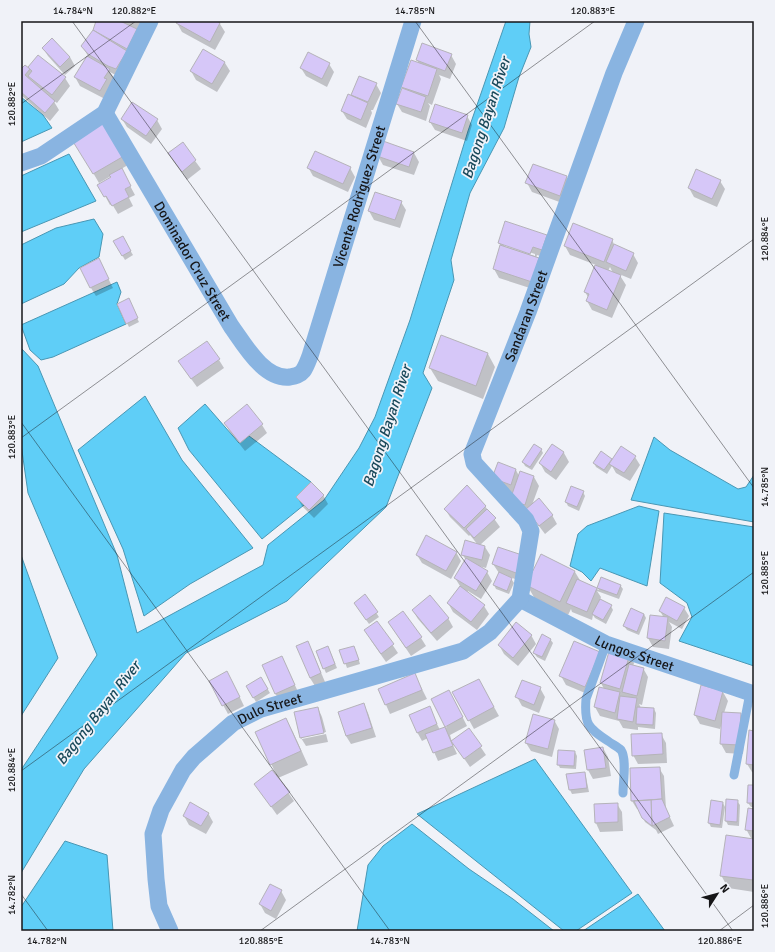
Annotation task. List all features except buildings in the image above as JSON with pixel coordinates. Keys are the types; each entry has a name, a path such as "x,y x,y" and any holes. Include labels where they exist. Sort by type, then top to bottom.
{"street":[{"path":"21,164 41,156 105,113 150,21"},
{"name":"Vicente Rodriguez Street","path":"303,371 312,348 413,21"},
{"name":"Sandaran Street","path":"520,599 530,531 526,520 474,463 472,454 528,312 614,72 636,21"},
{"name":"Dominador Cruz Street","path":"105,113 231,326 252,354 268,372 284,378 297,376 303,371"},
{"name":"Lungos Street","path":"520,599 606,644 752,694"},
{"name":"Dulo Street","path":"170,931 159,906 153,834 162,810 183,770 205,746 233,723 261,709 462,652 490,632 520,599"}],"lane":[{"path":"606,644 586,699 585,708 588,724 593,732 621,750 624,758 623,793"},
{"path":"734,775 752,694"}],"water":[{"name":"Bagong Bayan River","path":"506,21 530,21 529,34 531,47 519,77 504,128 470,193 451,260 454,280 423,373 432,388 386,507 287,601 186,653 84,769 21,873 21,770 97,655 28,493 21,444 21,348 38,366 117,555 137,633 263,565 268,545 324,500 359,448 375,417 410,320 468,131"},
{"path":"21,97 43,115 52,128 21,142"},
{"path":"69,154 96,201 21,232 21,176"},
{"path":"94,219 103,234 99,257 79,268 64,284 21,304 21,245 56,228"},
{"path":"117,282 121,292 117,304 126,324 53,357 41,360 30,350 21,325"},
{"path":"145,396 182,460 253,548 190,584 144,616 123,549 78,450"},
{"path":"205,404 239,443 249,436 311,482 296,497 304,505 262,539 189,450 178,428"},
{"path":"654,437 670,450 738,489 746,487 754,475 754,522 631,500"},
{"path":"639,506 659,511 647,586 600,568 591,581 582,572 570,566 578,534 587,526"},
{"path":"664,513 754,527 754,666 679,641 692,617 687,603 660,583"},
{"path":"21,555 58,658 21,716"},
{"path":"535,759 632,893 576,931 564,931 417,814"},
{"path":"412,824 469,869 513,899 554,931 357,931 368,865 383,846"},
{"path":"65,841 107,855 113,931 21,931 21,907"},
{"path":"638,894 665,931 583,931"}]}
